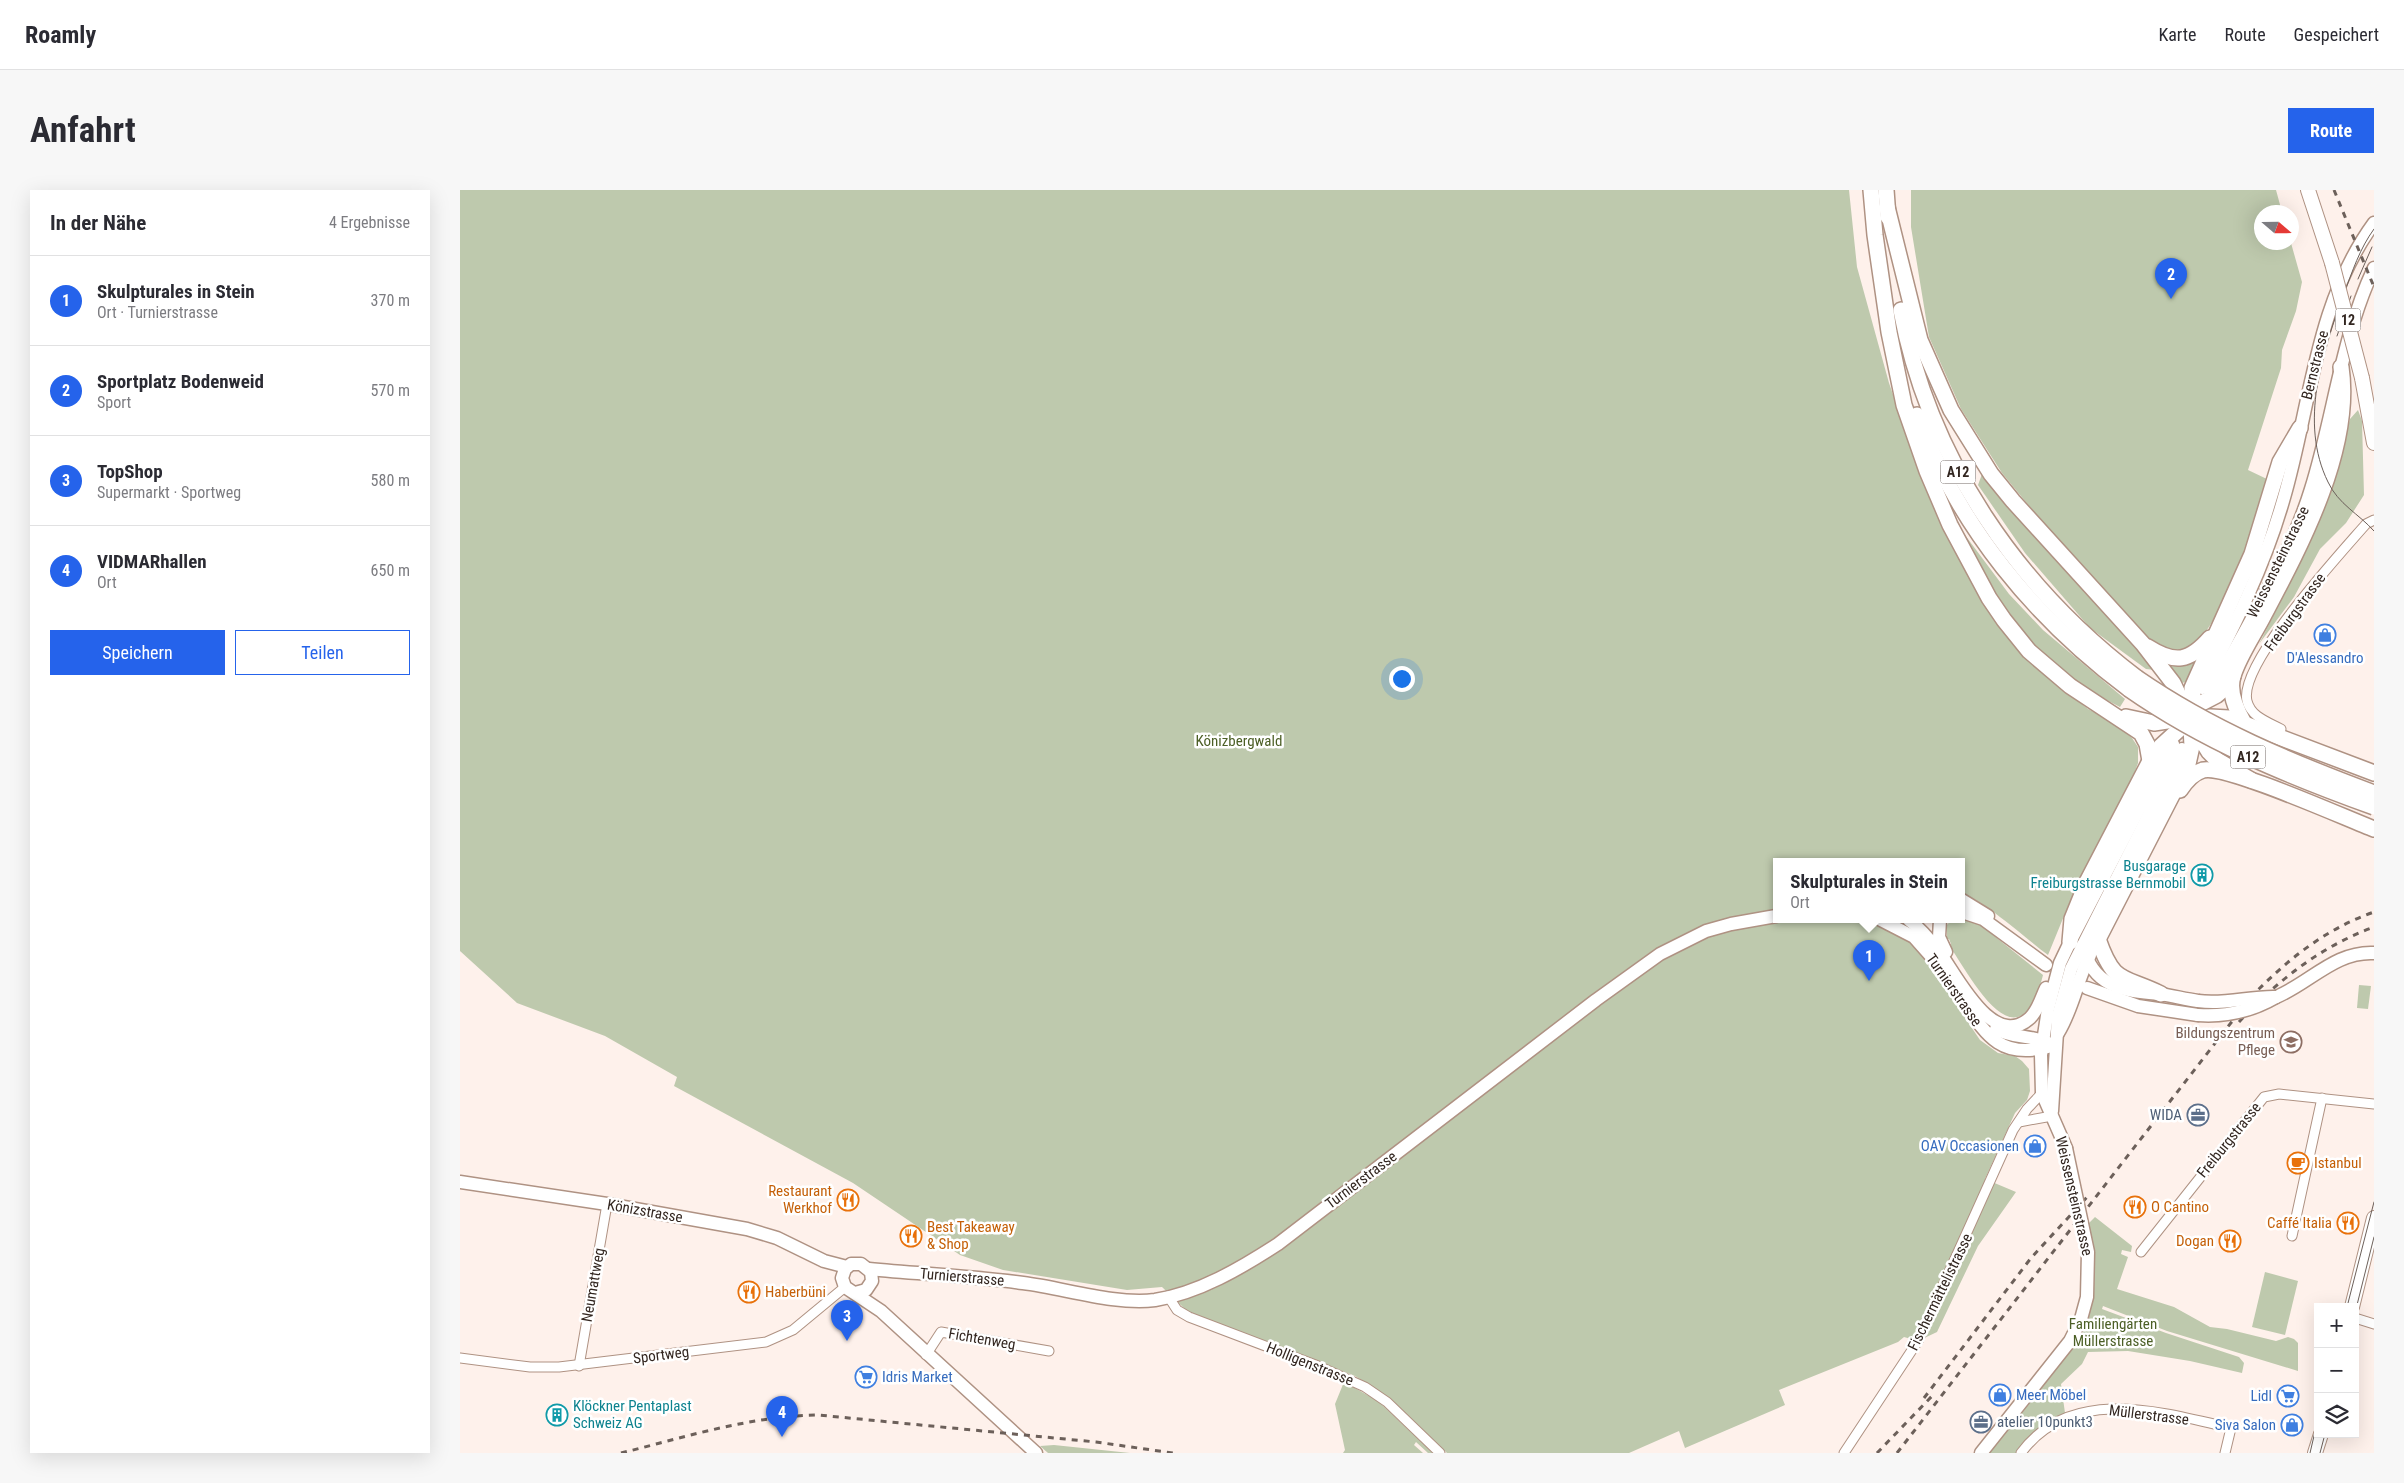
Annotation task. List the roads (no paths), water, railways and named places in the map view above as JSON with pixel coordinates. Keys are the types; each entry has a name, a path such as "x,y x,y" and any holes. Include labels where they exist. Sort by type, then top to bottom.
{"highway":[{"name":"A12","path":"1872,190 1883,291 1895,347 1910,396 1930,447 1959,503 1992,554 2033,603 2086,655 2133,684 2244,740 2293,762 2374,793"},
{"name":"A12","path":"1886,190 1893,262 1908,341 1933,417 1957,469 1987,521 2036,586 2133,684 2166,714 2230,749 2296,778 2374,807"},
{"path":"1887,207 1920,340 1951,410 1976,452 2008,494 2143,644 2173,683 2209,752 2217,760 2251,780"},
{"path":"1883,291 1889,332 1904,405 1934,487 1975,572 2004,620 2029,651 2062,681 2117,716 2144,736 2148,744 2150,761"},
{"path":"2160,994 2118,976 2086,946 2072,919 2087,882 2150,761 2191,715 2226,687 2294,556 2322,492 2339,431 2344,382 2341,366"},
{"path":"2086,946 2166,806 2191,753 2192,688 2194,679 2220,628 2252,554 2280,462 2300,428"},
{"path":"2143,644 2165,657 2182,658 2198,651 2220,628"},
{"path":"2233,676 2233,699 2244,723"},
{"path":"2117,716 2154,723 2191,715 2223,717 2244,723 2374,773"},
{"path":"2166,806 2191,777 2203,770 2218,770 2251,780 2374,830"}],"main road":[{"name":"12","path":"2308,190 2332,263 2362,378 2374,443"},
{"name":"Bernstrasse","path":"2300,428 2318,347 2336,290 2356,249 2374,223"},
{"name":"Bernstrasse","path":"2341,366 2346,335 2354,305 2374,258"},
{"name":"Bernstrasse","path":"2341,366 2358,308 2374,268"},
{"name":"Weissensteinstrasse","path":"2300,428 2284,500 2266,552 2207,691 2300,520 2327,437 2341,366"},
{"name":"Weissensteinstrasse","path":"2052,1116 2056,1041 2066,1021 2086,946 2177,747"},
{"path":"1965,902 1986,914 2006,934"},
{"path":"1965,913 1983,918 2046,965"},
{"name":"Turnierstrasse","path":"870,1279 899,1272 1024,1283 1129,1300 1154,1300 1223,1276 1278,1244 1596,1000 1660,954 1706,932 1731,924 1773,917"},
{"name":"Turnierstrasse","path":"1894,923 1912,927 1927,923"},
{"name":"Turnierstrasse","path":"1939,923 1939,937 1954,964 1958,979"},
{"name":"Turnierstrasse","path":"1912,927 1958,979 1989,1024 2002,1032 2042,1045"},
{"name":"Turnierstrasse","path":"1912,927 1989,1037 2005,1046 2026,1050 2056,1041"},
{"name":"Weissensteinstrasse","path":"1981,1453 2070,1341 2081,1319 2087,1297 2088,1252 2066,1148 2042,1093 2042,1045 2048,1009 2060,963 2086,946"},
{"path":"2086,946 2099,977 2105,982 2144,994 2160,994 2198,1001 2222,1002 2261,996 2276,996"},
{"path":"2087,988 2138,1006 2198,1015 2219,1015 2258,1007 2332,963 2357,954 2374,953"},
{"name":"Turnierstrasse","path":"1979,1010 2002,1024 2016,1026 2025,1022 2037,1010 2044,992 2060,963"},
{"name":"Könizstrasse","path":"460,1182 607,1204 756,1231 777,1238 824,1261 1036,1453"},
{"path":"2353,1303 2374,1218"},
{"name":"Könizstrasse","path":"848,1281 861,1264 870,1279 881,1311"},
{"path":"848,1281 863,1292 870,1279"}],"street":[{"name":"Freiburgstrasse","path":"2281,729 2258,717 2251,710 2247,700 2249,684 2273,637 2312,584 2372,520"},
{"name":"Fischermättelistrasse","path":"1844,1453 1918,1341 2019,1122 2042,1093"},
{"name":"Freiburgstrasse","path":"2141,1252 2261,1100 2268,1095 2279,1094 2374,1104"},
{"path":"2292,1236 2322,1098"},
{"path":"2019,1122 2052,1116"},
{"name":"Neumattweg","path":"579,1366 607,1204"},
{"name":"Sportweg","path":"460,1358 530,1367 579,1366 766,1342 793,1330 848,1281"},
{"name":"Holligenstrasse","path":"1168,1296 1176,1310 1188,1317 1318,1366 1365,1387 1387,1402 1440,1453"},
{"path":"2359,1319 2374,1324"},
{"name":"Fichtenweg","path":"926,1355 942,1332 1049,1351"},
{"name":"Müllerstrasse","path":"2021,1453 2040,1433 2054,1423 2079,1412 2097,1409 2160,1414 2231,1428 2225,1453"}],"tram line":[{"path":"2374,229 2357,260 2328,340 2317,388 2315,412 2315,436 2319,459 2328,482 2337,497 2374,531"},
{"path":"2358,279 2372,247"},
{"path":"2337,336 2351,296"},
{"path":"2348,1303 2374,1202"},
{"path":"2358,1303 2374,1237"},
{"path":"2310,1453 2314,1436"},
{"path":"2320,1453 2324,1438"}],"railway":[{"path":"2334,190 2374,287"},
{"path":"1897,1453 2251,997 2279,970 2308,947 2339,927 2374,912"},
{"path":"2239,1022 2269,992 2301,966 2336,944 2374,927"},
{"path":"1924,1398 2031,1258 2089,1195"},
{"path":"1877,1453 1934,1394"},
{"path":"621,1453 743,1423 793,1416 818,1415 1096,1442 1173,1453"}],"place":[{"name":"Sportplatz Bodenweid","path":"2171,299"},
{"name":"D'Alessandro","path":"2325,635"},
{"name":"Busgarage Freiburgstrasse Bernmobil","path":"2202,875"},
{"name":"Skulpturales in Stein","path":"1869,981"},
{"name":"Bildungszentrum Pflege","path":"2291,1042"},
{"name":"WIDA","path":"2198,1115"},
{"name":"OAV Occasionen","path":"2035,1146"},
{"name":"Istanbul","path":"2298,1163"},
{"name":"Restaurant Werkhof","path":"848,1200"},
{"name":"O Cantino","path":"2135,1207"},
{"name":"Caffé Italia","path":"2348,1223"},
{"name":"Best Takeaway & Shop","path":"911,1236"},
{"name":"Dogan","path":"2230,1241"},
{"name":"Haberbüni","path":"749,1292"},
{"name":"TopShop","path":"847,1341"},
{"name":"Idris Market","path":"866,1377"},
{"name":"Meer Möbel","path":"2000,1395"},
{"name":"Lidl","path":"2288,1396"},
{"name":"Klöckner Pentaplast Schweiz AG","path":"557,1415"},
{"name":"atelier 10punkt3","path":"1981,1422"},
{"name":"Siva Salon","path":"2292,1425"},
{"name":"VIDMARhallen","path":"782,1437"}],"park label":[{"name":"Könizbergwald","path":"1239,741"},
{"name":"Familiengärten Müllerstrasse","path":"2113,1332"}]}
